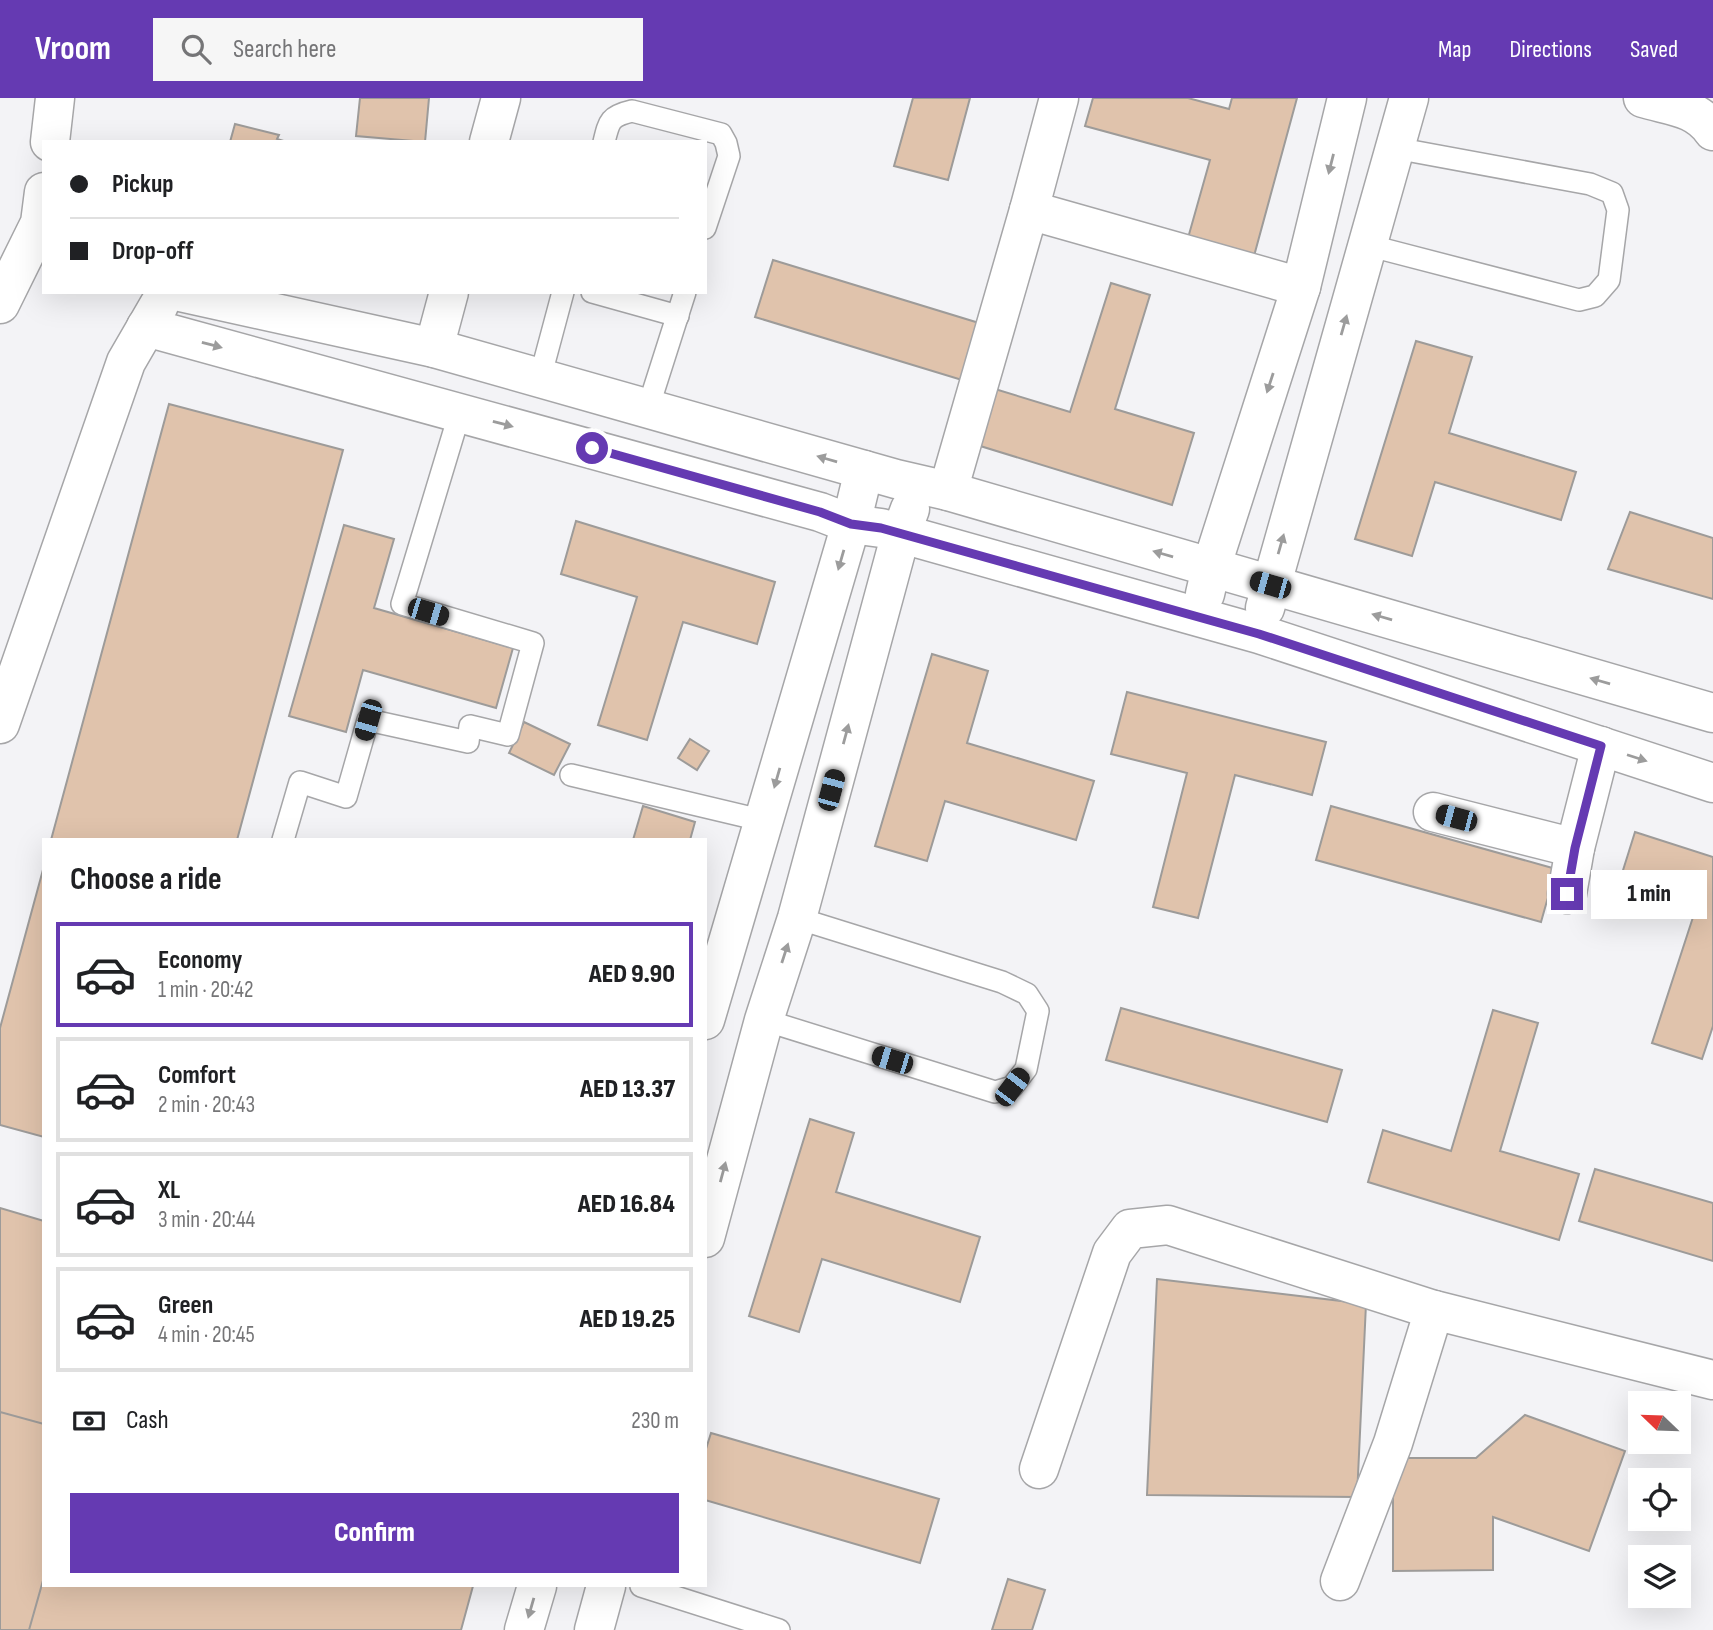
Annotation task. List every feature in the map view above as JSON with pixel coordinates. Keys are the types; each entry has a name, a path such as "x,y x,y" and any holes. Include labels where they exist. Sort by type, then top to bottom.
{"street":[{"path":"50,140 55,98"},
{"path":"490,140 501,98"},
{"path":"707,1231 764,1020 797,918 901,533 933,487 1029,210 1059,98"},
{"path":"1199,617 1211,568 1301,288 1347,98"},
{"path":"1259,634 1270,585 1409,98"},
{"path":"1643,98 1682,107 1704,118 1713,131"},
{"path":"0,304 40,223 42,208"},
{"path":"1029,210 1301,288"},
{"path":"3,706 126,362 166,294"},
{"path":"189,294 434,348 864,470 933,487 1713,713"},
{"path":"434,348 448,294"},
{"path":"146,327 820,512 851,524 901,533 1259,634 1713,783"},
{"path":"707,1013 851,524 864,470"},
{"path":"1567,894 1575,848 1601,746"},
{"path":"1433,812 1575,848"},
{"path":"1039,1469 1112,1253 1129,1229 1168,1225 1434,1310 1713,1380"},
{"path":"1340,1581 1393,1443 1434,1310"},
{"path":"524,1630 537,1587"},
{"path":"594,1630 606,1587"}],"lane":[{"path":"604,140 609,122 618,114 632,110 721,134 729,156 707,219"},
{"path":"1367,245 1579,300 1595,296 1609,280 1618,210 1612,193 1590,184 1395,148"},
{"path":"540,378 563,294"},
{"path":"599,294 678,316"},
{"path":"648,408 684,294"},
{"path":"284,838 300,782 346,797 368,720 468,741 470,726 508,735 533,643 401,604 460,412"},
{"path":"571,775 765,821"},
{"path":"764,1020 995,1092 1012,1087 1026,1069 1038,1011 1027,994 1002,982 797,918"},
{"path":"644,1587 779,1630"}],"building":[{"path":"360,98 429,98 425,140 356,136"},
{"path":"913,98 970,98 948,180 894,166"},
{"path":"1093,98 1188,98 1229,109 1232,98 1297,98 1254,256 1188,238 1210,160 1085,126"},
{"path":"235,124 279,135 277,139 280,140 231,140"},
{"path":"773,260 979,323 962,380 755,317"},
{"path":"1111,283 1150,295 1115,409 1194,433 1172,505 977,445 995,389 1070,412"},
{"path":"1416,341 1472,357 1449,433 1576,472 1561,520 1435,482 1412,556 1355,539"},
{"path":"169,404 343,450 238,838 52,838"},
{"path":"1630,512 1713,538 1713,599 1608,569"},
{"path":"576,521 775,582 757,644 683,622 647,740 598,725 637,597 561,574"},
{"path":"344,525 394,539 374,608 513,648 496,708 363,670 346,732 289,716"},
{"path":"932,654 988,671 967,743 1094,781 1076,840 945,801 927,861 875,846"},
{"path":"1127,692 1326,742 1312,795 1235,775 1198,918 1153,907 1187,773 1111,754"},
{"path":"524,722 570,744 554,775 509,753"},
{"path":"690,739 709,751 697,770 678,758"},
{"path":"643,806 695,822 691,838 634,838"},
{"path":"1331,806 1556,869 1541,922 1316,860"},
{"path":"1635,832 1713,857 1713,1026 1702,1059 1652,1043 1696,908 1619,883"},
{"path":"42,873 42,1136 0,1125 0,1028"},
{"path":"1121,1008 1342,1070 1327,1122 1106,1060"},
{"path":"1493,1010 1538,1023 1500,1151 1579,1174 1559,1240 1368,1182 1383,1130 1451,1151"},
{"path":"810,1119 854,1133 836,1192 980,1237 960,1302 822,1259 799,1332 749,1316"},
{"path":"1595,1169 1713,1203 1713,1261 1579,1221"},
{"path":"0,1208 42,1220 42,1587 473,1587 461,1630 0,1630"},
{"path":"1157,1279 1366,1304 1357,1497 1147,1495"},
{"path":"0,1412 42,1423 42,1584 29,1630 0,1630"},
{"path":"1525,1415 1625,1451 1589,1551 1493,1517 1493,1570 1393,1571 1393,1458 1476,1458"},
{"path":"711,1433 939,1499 920,1563 707,1501 707,1446"},
{"path":"1008,1579 1045,1590 1032,1630 992,1630"}],"route":[{"path":"592,448 820,512 851,524 881,528 1259,634 1601,746 1575,848 1567,894"}]}
